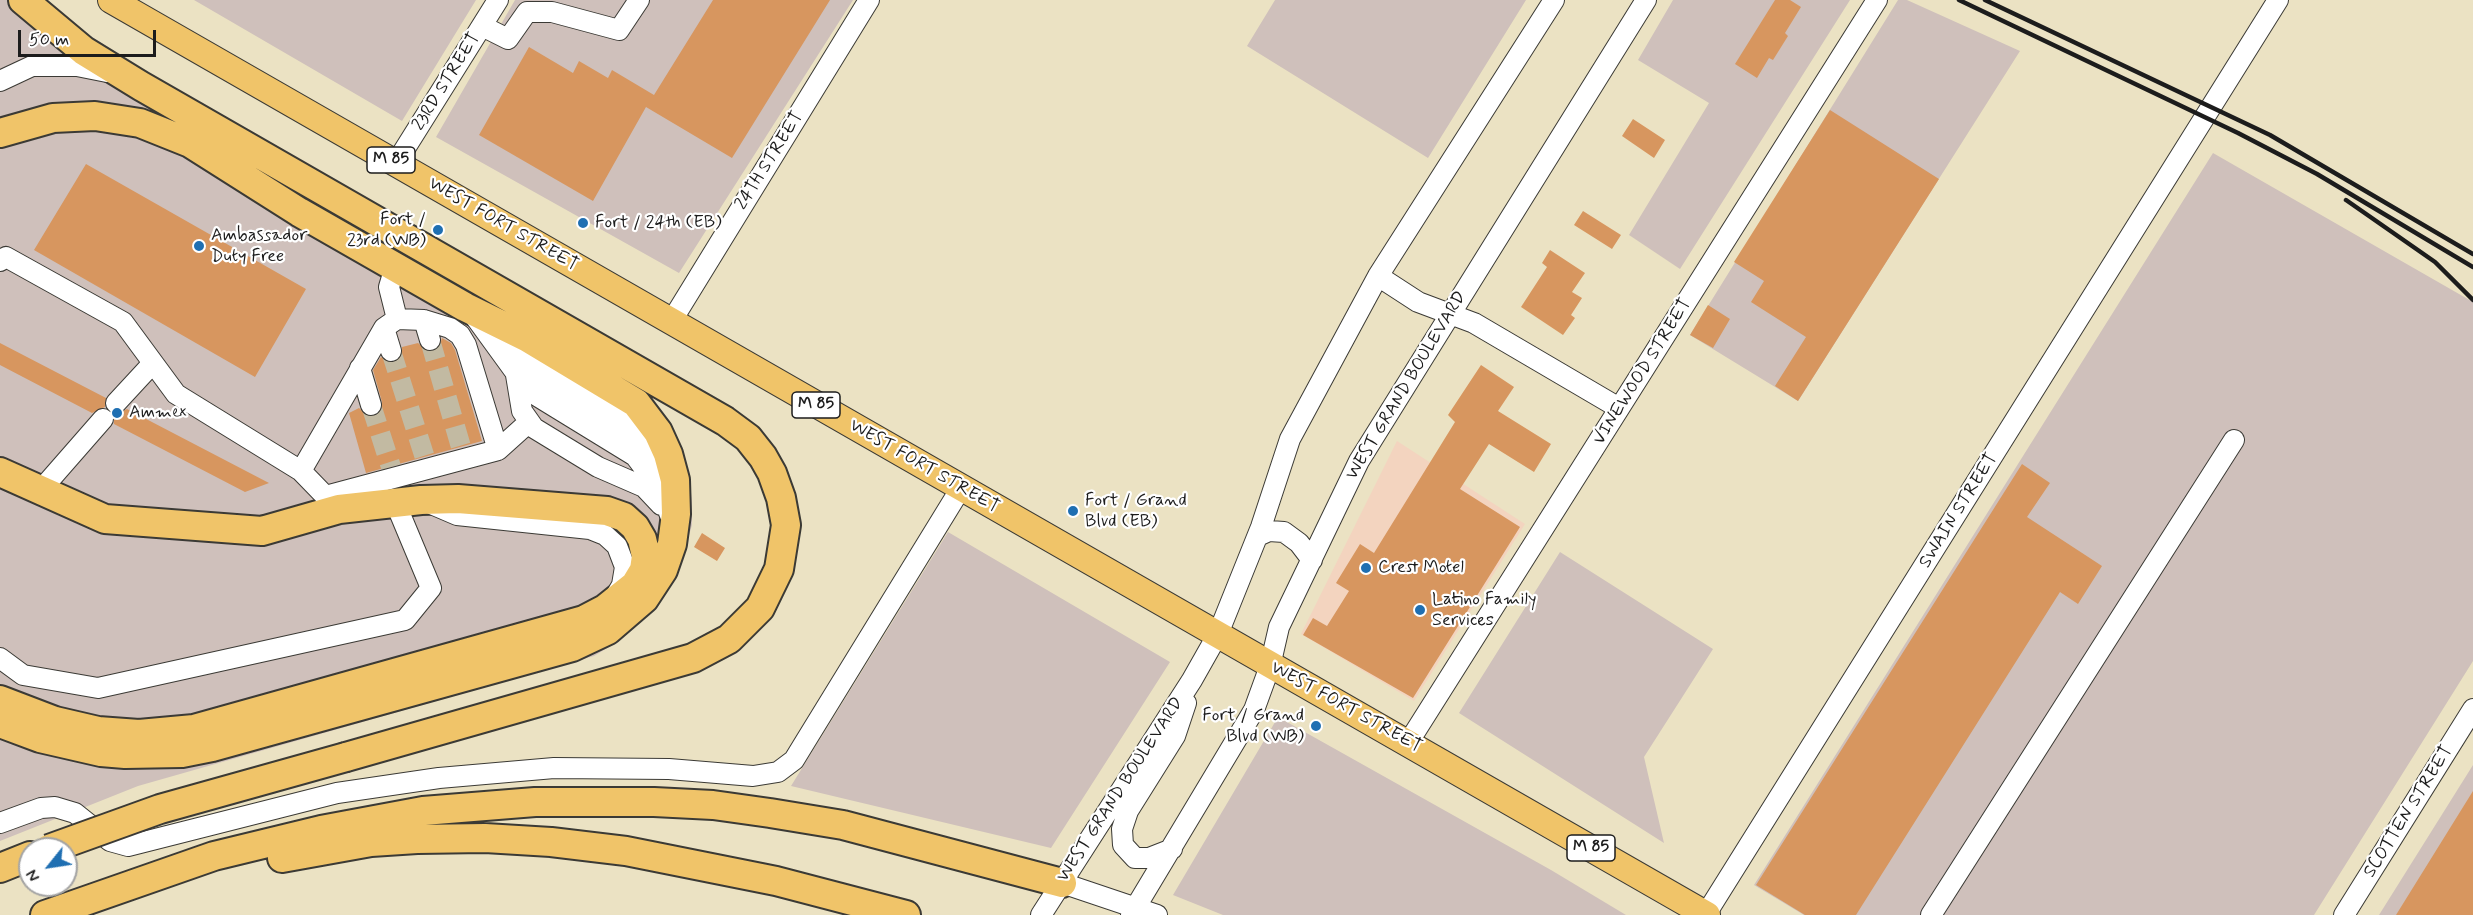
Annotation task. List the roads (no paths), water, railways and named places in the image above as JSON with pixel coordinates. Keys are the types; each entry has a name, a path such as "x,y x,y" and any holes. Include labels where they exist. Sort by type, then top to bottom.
{"highway":[{"path":"23,0 84,51 122,75 725,421 748,438 763,457 781,498 786,525 783,547 771,588 760,608 744,625 711,649 693,658 160,809 78,839"},
{"path":"0,133 46,119 74,116 117,119 162,130 190,143 299,212 473,315 528,338 636,403 658,432 668,454 675,480 671,547 663,570 644,599 622,620 592,639 572,647 341,700 194,729 139,734 77,727 31,713 0,700"},
{"path":"0,472 105,519 262,531 332,503 400,487 458,499 607,511 624,517 635,527 642,539 646,563 635,585 605,609 565,627 341,700 212,747 153,754 126,754 70,747 0,723"},
{"path":"45,915 213,856 321,830 423,811 535,802 654,802 713,805 770,813 854,828 1062,883"},
{"path":"79,904 314,851 371,842 462,837 551,842 626,851 802,887 906,915"},
{"path":"0,868 18,861"}],"main road":[{"name":"WEST FORT STREET","path":"111,0 1706,915"}],"street":[{"name":"23RD STREET","path":"396,163 498,0"},
{"path":"482,26 508,39 527,12 552,12 620,30 639,0"},
{"name":"24TH STREET","path":"671,322 869,0"},
{"name":"WEST GRAND BOULEVARD","path":"1043,911 1192,680 1218,634 1257,536 1290,439 1378,276 1554,0"},
{"name":"WEST GRAND BOULEVARD","path":"1134,912 1254,710 1270,666 1279,627 1359,461 1646,0"},
{"name":"VINEWOOD STREET","path":"1408,743 1877,0"},
{"name":"SWAIN STREET","path":"1706,915 2278,0"},
{"path":"0,81 32,66 77,66 122,75"},
{"path":"0,261 6,257 123,322 176,394 301,471 332,503"},
{"path":"391,351 389,287 395,267"},
{"path":"1378,276 1418,302 1449,316 1474,323 1620,408"},
{"path":"473,315 508,363 536,396 628,452 644,466 665,499 671,519 671,547"},
{"path":"391,323 424,320 450,328 460,336 466,345 498,450"},
{"path":"424,320 430,340"},
{"path":"301,471 360,368 391,323"},
{"path":"116,404 153,363"},
{"path":"508,363 519,381 522,411 528,423 598,467 651,493 666,516 671,547"},
{"path":"508,363 640,440 658,461 675,505"},
{"path":"360,368 371,405"},
{"path":"40,491 103,419"},
{"path":"0,658 23,675 98,688 405,620 431,588 400,487 427,464 462,453 498,450 528,423"},
{"path":"1931,915 2234,440"},
{"path":"0,823 41,808 55,807 75,813 110,841 128,846 337,793 439,778 554,768 669,769 753,776 778,772 794,760 961,488"},
{"path":"1257,536 1269,531 1284,532 1299,543 1312,560"},
{"path":"1172,849 1149,858 1135,858 1123,845 1122,830 1128,811 1174,736 1192,680"},
{"name":"SCOTTEN STREET","path":"2344,915 2473,709"},
{"path":"1062,883 1134,912 1156,915"}],"tunnel":[{"path":"430,340 461,447"},
{"path":"391,351 425,458"},
{"path":"371,405 391,467"}],"railway":[{"path":"1959,0 2238,133 2317,174 2473,267"},
{"path":"1985,0 2270,135 2473,254"},
{"path":"2346,200 2435,262 2473,300"}],"place":[{"name":"Fort / 24th (EB)","path":"583,223"},
{"name":"Fort / 23rd (WB)","path":"438,230"},
{"name":"Ambassador Duty Free","path":"199,246"},
{"name":"Ammex","path":"117,413"},
{"name":"Fort / Grand Blvd (EB)","path":"1073,511"},
{"name":"Crest Motel","path":"1366,568"},
{"name":"Latino Family Services","path":"1420,610"},
{"name":"Fort / Grand Blvd (WB)","path":"1316,726"}]}
